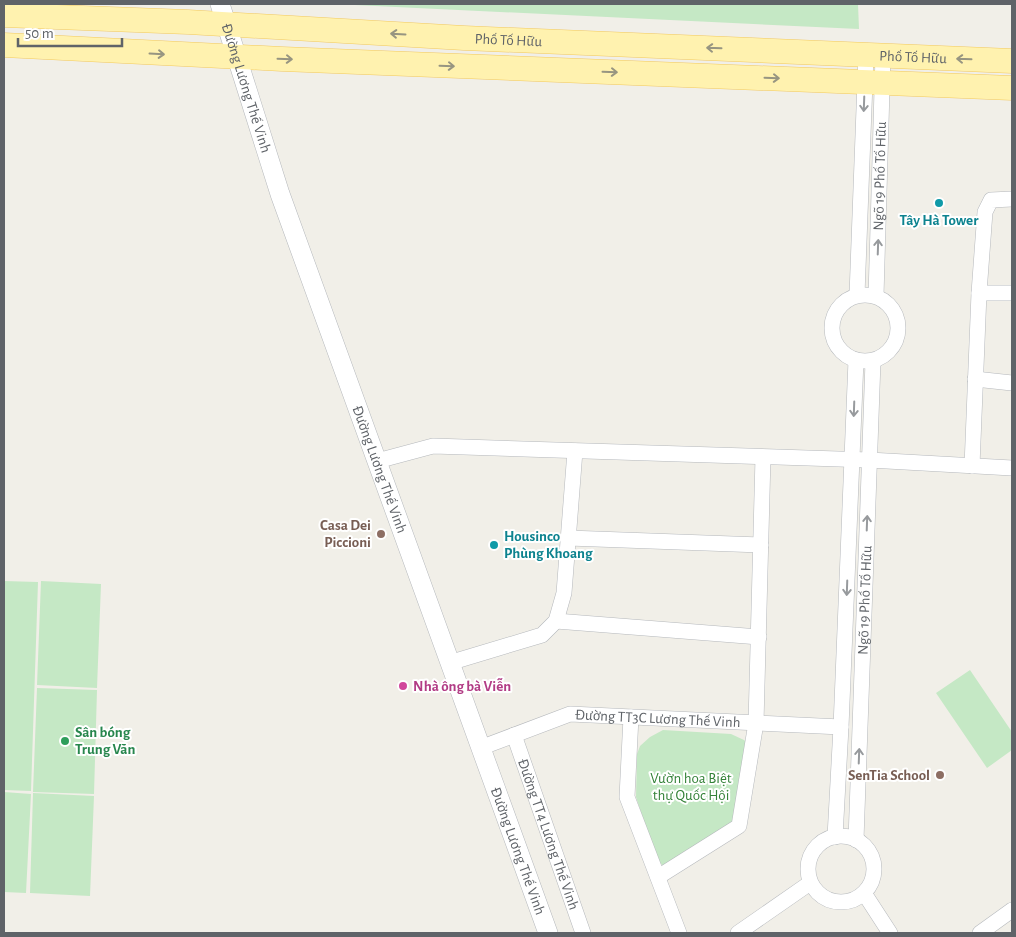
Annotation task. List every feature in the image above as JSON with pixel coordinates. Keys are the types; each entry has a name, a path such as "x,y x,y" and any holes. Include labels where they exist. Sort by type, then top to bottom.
{"main road":[{"name":"Phố Tố Hữu","path":"4,15 223,14 445,37 1012,61"},
{"name":"Phố Tố Hữu","path":"4,46 1012,88"}],"street":[{"name":"Đường Lương Thế Vinh","path":"223,14 280,194 548,933"},
{"name":"Ngõ 19 Phố Tố Hữu","path":"857,295 875,55"},
{"name":"Ngõ 19 Phố Tố Hữu","path":"874,82 876,296"},
{"path":"972,466 979,293 985,212 991,200 1012,199"},
{"path":"979,293 1012,294"},
{"path":"867,294 876,296 894,310 898,319 898,337 888,353 873,361 856,360 846,355 833,338 834,316 847,299 857,295 867,294"},
{"name":"Ngõ 19 Phố Tố Hữu","path":"835,836 856,360"},
{"name":"Ngõ 19 Phố Tố Hữu","path":"856,840 873,361"},
{"path":"976,379 1012,383"},
{"path":"376,461 432,446 869,460 1012,468"},
{"path":"449,663 542,635 556,622 564,593 575,451"},
{"path":"658,877 739,826 756,723 763,457"},
{"path":"568,538 761,545"},
{"path":"556,622 759,637"},
{"name":"Đường TT3C Lương Thế Vinh","path":"480,748 570,714 841,727"},
{"path":"631,717 627,797 679,933"},
{"name":"Đường TT4 Lương Thế Vinh","path":"514,735 583,933"},
{"path":"835,836 845,836 856,840 866,847 872,858 874,871 871,883 864,894 853,900 841,903 828,900 818,894 810,883 807,866 813,850 827,839 835,836"},
{"path":"738,933 810,883"},
{"path":"864,894 890,933"},
{"path":"980,933 1012,910"}],"green space":[{"path":"334,4 858,4 859,29"},
{"path":"4,581 38,582 31,791 4,790"},
{"name":"Sân bóng Trung Văn","path":"41,581 101,584 97,688 37,685"},
{"path":"970,670 1012,732 1012,750 987,768 936,693"},
{"name":"Sân bóng Trung Văn","path":"37,688 97,690 94,794 33,792"},
{"name":"Vườn hoa Biệt thự Quốc Hội","path":"663,730 731,734 744,740 752,747 739,826 663,866 656,858 636,797 637,754 640,746 650,737"},
{"path":"4,792 31,794 26,893 4,892"},
{"name":"Sân bóng Trung Văn","path":"33,793 94,796 90,896 30,893"}],"place":[{"name":"Tây Hà Tower","path":"939,203"},
{"name":"Casa Dei Piccioni","path":"381,534"},
{"name":"Housinco Phùng Khoang","path":"494,545"},
{"name":"Nhà ông bà Viễn","path":"403,686"},
{"name":"Sân bóng Trung Văn","path":"65,741"},
{"name":"SenTia School","path":"940,775"}]}
